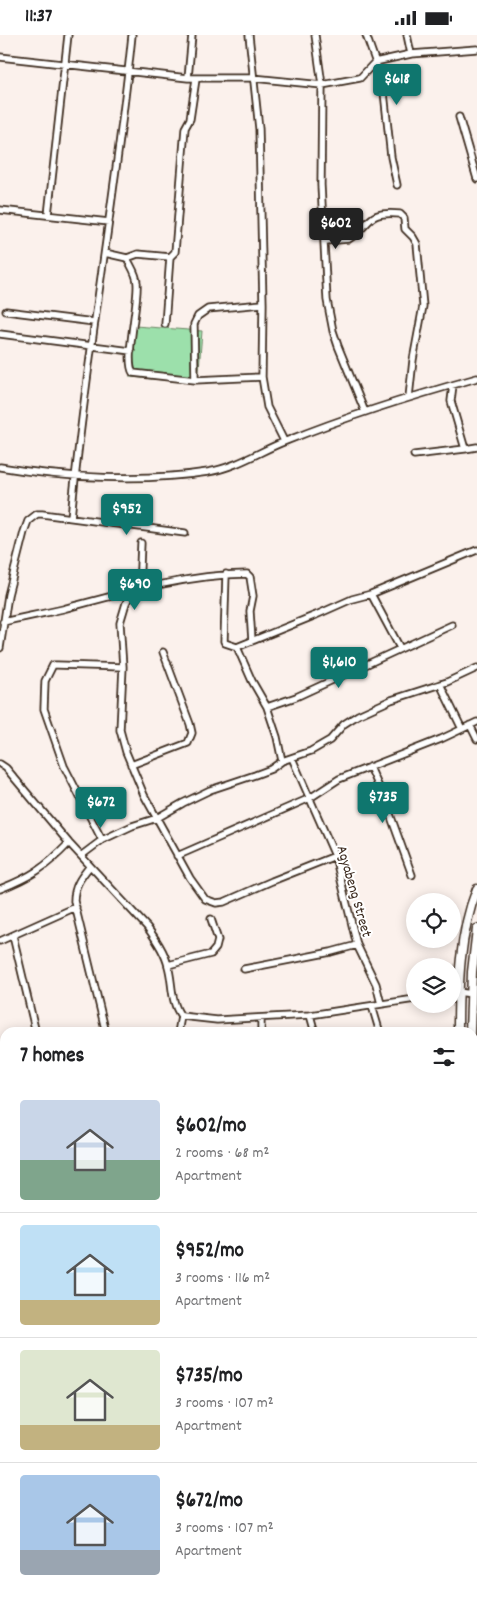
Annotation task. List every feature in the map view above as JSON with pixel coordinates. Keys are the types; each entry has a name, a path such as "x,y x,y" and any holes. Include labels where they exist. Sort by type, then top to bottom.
{"street":[{"path":"48,215 68,35"},
{"path":"71,518 94,322 106,253 122,130 132,35"},
{"path":"188,79 192,35"},
{"path":"249,35 259,129 263,304 262,377 267,407 284,441"},
{"path":"315,35 322,85 321,185 328,300 333,331 365,412"},
{"path":"366,35 385,91 391,157 397,185"},
{"path":"407,35 411,54"},
{"path":"0,57 188,79 253,78 322,85 360,78 375,62 411,54 477,49"},
{"path":"165,324 170,257 175,252 185,128 190,119 196,79"},
{"path":"459,117 477,179"},
{"path":"0,210 109,222"},
{"path":"325,241 349,239 377,214 400,214 404,219 405,229 417,244 423,300 409,397"},
{"path":"106,253 127,258 138,254 170,257"},
{"path":"127,258 138,285 130,368 134,373 195,380 262,377"},
{"path":"195,380 194,324 198,316 208,309 263,304"},
{"path":"6,311 94,322"},
{"path":"0,334 131,351"},
{"path":"0,467 76,475 150,477 209,471 241,463 284,441 365,412 409,397 477,378"},
{"path":"453,385 451,401 465,449"},
{"path":"414,455 477,447"},
{"path":"0,648 13,572 28,521 37,514 185,533"},
{"path":"139,590 142,543"},
{"path":"226,575 224,641 237,647 477,550"},
{"path":"3,622 18,618 35,617 139,590 199,577 247,574 250,577 253,596 250,611 252,641"},
{"path":"132,592 126,603 120,623 123,667 120,730 131,765 144,795 177,856 205,899 216,903 224,902 335,856"},
{"path":"371,594 400,648"},
{"path":"267,707 296,697 452,625"},
{"path":"237,647 252,681 267,707 282,761"},
{"path":"131,765 188,743 192,733 163,652"},
{"path":"102,840 64,766 50,729 44,709 45,681 53,665 123,667"},
{"path":"82,855 102,840 132,826 157,818 197,796 227,783 255,775 282,761 311,751 330,740 344,724 358,715 391,700 440,684 477,668"},
{"path":"440,684 462,729"},
{"path":"177,856 310,798 339,779 477,722"},
{"path":"470,725 477,739"},
{"name":"Agyabeng Street","path":"292,758 335,856 357,945 376,984 381,1004"},
{"path":"0,764 6,768 69,843 147,927 168,965 174,1003 177,1012 181,1016 217,1020 310,1015 406,1000"},
{"path":"370,767 386,803 412,875"},
{"path":"0,889 39,871 69,843"},
{"path":"90,866 79,879 74,892 105,1027"},
{"path":"461,958 465,931 477,889"},
{"path":"0,941 76,907"},
{"path":"168,965 211,954 216,948 218,940 212,919"},
{"path":"470,1027 472,972 477,929"},
{"path":"13,936 35,1027"},
{"path":"244,969 357,945"},
{"path":"461,993 472,994"},
{"path":"372,1006 378,1027"},
{"path":"456,1013 458,1027"},
{"path":"310,1015 313,1027"},
{"path":"179,1027 181,1016"},
{"path":"261,1018 261,1027"}],"green space":[{"path":"135,326 202,331 198,383 130,377"}]}
